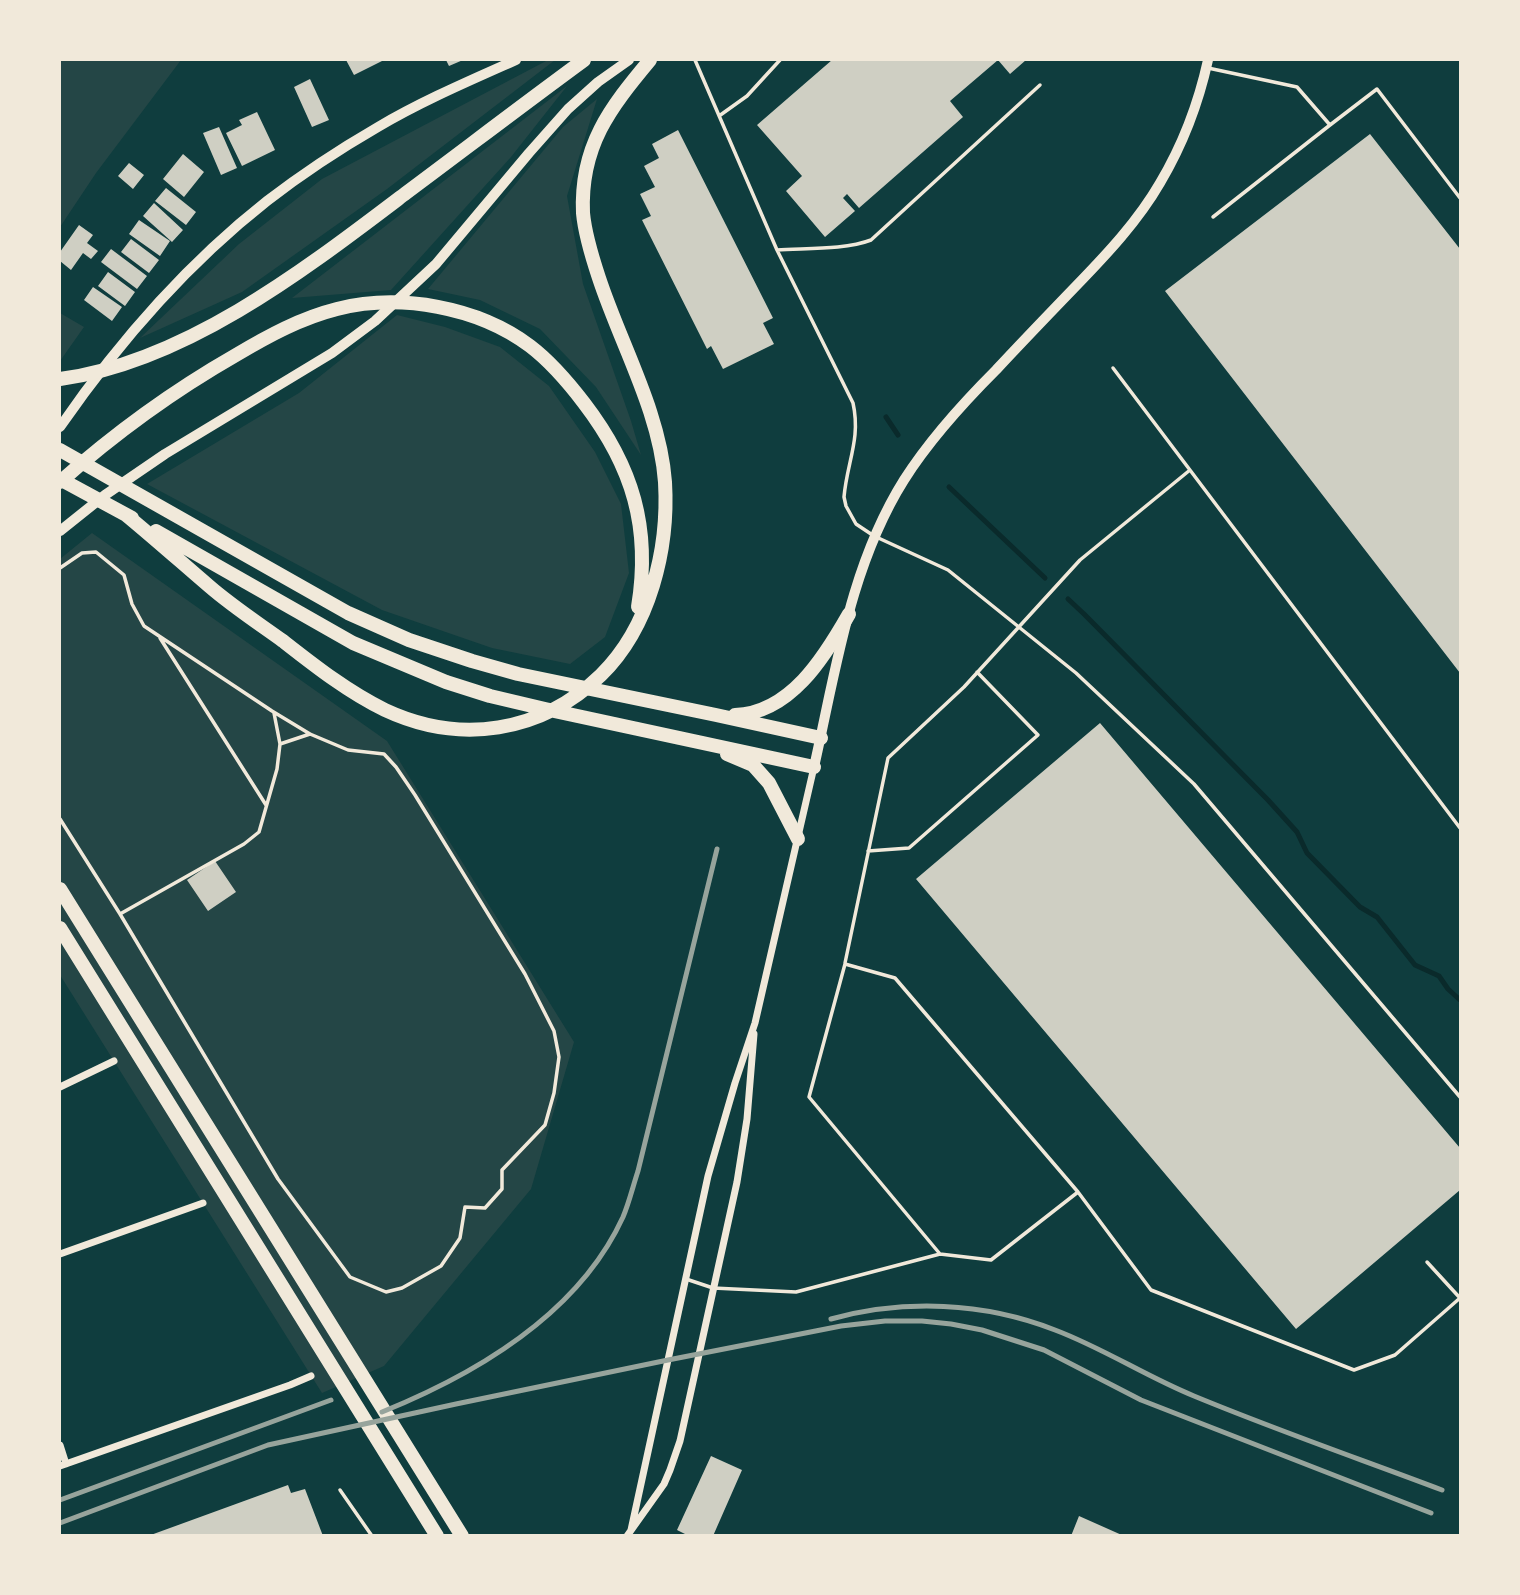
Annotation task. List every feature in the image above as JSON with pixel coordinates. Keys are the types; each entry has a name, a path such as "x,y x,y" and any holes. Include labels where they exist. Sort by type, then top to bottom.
{"highway":[{"path":"60,379 111,368 149,355 226,317 336,246 584,60"},
{"path":"125,514 227,600 331,677 386,710 430,726 480,729 523,723 553,711 604,673 629,638 650,592 662,547 666,499 664,468 653,422 589,248 583,197 586,167 595,139 618,99 650,60"},
{"path":"629,638 641,589 642,538 630,486 615,451 586,405 541,356 505,330 452,310 393,303 351,306 293,324 214,368 123,430 60,481 125,514 353,643 446,682 519,703 814,767"},
{"path":"60,450 348,613 430,648 518,674 821,738"},
{"path":"716,715 756,713 781,700 797,687 812,669 849,614"},
{"path":"707,744 754,765 769,783 798,839"},
{"path":"60,889 462,1535"},
{"path":"60,928 437,1535"}],"street":[{"path":"60,426 122,344 164,296 216,245 268,200 379,126 516,60"},
{"path":"60,531 105,495 165,454 332,353 368,326 436,264 568,110 598,82 629,60"},
{"path":"629,1533 716,1145 755,1023 849,614 874,536 904,480 944,425 1101,260 1142,210 1178,146 1206,62"},
{"path":"629,1533 664,1484 676,1457 737,1182 751,1086 755,1023"},
{"path":"60,1087 114,1061"},
{"path":"60,1254 202,1203"},
{"path":"60,1445 63,1465 311,1376"}],"lane":[{"path":"695,60 777,250 853,403 856,430 844,497 856,524 874,536 948,570 1076,673 1194,784 1461,1097"},
{"path":"719,116 747,96 780,60"},
{"path":"1206,62 1297,86 1330,125"},
{"path":"777,250 846,246 871,240 1040,85"},
{"path":"1213,217 1377,89 1461,198"},
{"path":"1113,368 1461,828"},
{"path":"940,1254 809,1097 845,964 888,758 964,687 1080,561 1190,470"},
{"path":"868,851 908,848 1038,735 977,672"},
{"path":"845,964 895,978 1078,1192 1151,1290 1354,1370 1395,1355 1460,1298 1427,1262"},
{"path":"686,1279 713,1288 796,1292 940,1254 991,1260 1078,1192"},
{"path":"340,1490 372,1535"}],"path":[{"path":"60,568 82,553 96,552 124,575 132,604 144,626 158,636 310,734 348,750 384,754 396,767 525,974 554,1031 559,1057 554,1093 545,1125 502,1170 502,1189 485,1208 465,1208 460,1238 441,1266 402,1288 386,1292 350,1277 278,1179 120,914 60,819"},
{"path":"158,636 267,806"},
{"path":"120,914 244,844 259,832 277,769 279,744 274,713"},
{"path":"279,744 310,734"}],"shaded area":[{"path":"60,60 181,60 96,173 60,227"},
{"path":"548,60 555,60 387,189 242,292 140,338 239,244 322,179"},
{"path":"567,86 511,157 391,290 292,298"},
{"path":"597,99 567,196 583,284 641,455 596,387 540,329 480,300 428,289 563,127"},
{"path":"60,313 84,327 60,361"},
{"path":"397,315 445,327 500,347 549,386 595,452 621,504 629,573 605,637 570,664 492,648 382,610 147,484 299,393"},
{"path":"92,533 387,741 574,1042 531,1189 384,1366 322,1393 60,975 60,559"}],"building":[{"path":"346,60 384,60 354,75"},
{"path":"446,60 463,60 449,66"},
{"path":"832,60 998,60 950,101 963,117 859,208 847,194 843,198 855,211 825,237 786,191 802,176 757,125"},
{"path":"998,60 1026,60 1010,74"},
{"path":"310,79 329,120 312,127 294,87"},
{"path":"257,112 275,150 242,166 226,133 242,125 239,120"},
{"path":"219,127 237,168 221,175 203,133"},
{"path":"678,130 773,318 763,323 774,344 723,369 711,346 707,349 642,220 651,216 640,194 655,187 644,166 659,158 652,144"},
{"path":"1370,134 1460,249 1460,673 1165,291"},
{"path":"183,154 204,172 184,197 163,179"},
{"path":"129,163 144,175 133,189 118,176"},
{"path":"166,188 196,212 186,225 155,201"},
{"path":"154,203 183,230 172,242 143,216"},
{"path":"139,220 170,241 160,256 129,234"},
{"path":"79,225 93,235 87,243 98,251 91,259 83,253 71,270 60,261 60,252"},
{"path":"131,239 159,260 149,273 121,252"},
{"path":"111,249 147,276 137,289 101,262"},
{"path":"108,272 135,292 125,306 98,286"},
{"path":"93,287 122,307 112,321 84,300"},
{"path":"1100,723 1460,1148 1460,1190 1296,1329 916,879"},
{"path":"215,861 236,892 208,911 187,880"},
{"path":"711,1456 742,1470 713,1536 689,1536 677,1530"},
{"path":"288,1485 291,1493 305,1489 323,1536 148,1536"},
{"path":"1079,1516 1124,1536 1071,1536"}],"waterway":[{"path":"886,417 898,435"},
{"path":"949,487 1045,578"},
{"path":"1068,599 1268,800 1297,832 1307,853 1360,907 1377,917 1415,965 1439,976 1460,1000"}],"railway":[{"path":"382,1412 453,1379 521,1336 552,1311 580,1283 604,1251 623,1217 638,1171 717,849"},
{"path":"831,1319 887,1308 915,1306 972,1309 1028,1321 1073,1337 1194,1396 1442,1490"},
{"path":"60,1523 268,1445 668,1360 841,1326 885,1321 951,1324 982,1330 1044,1350 1141,1400 1431,1513"},
{"path":"60,1500 331,1400"}]}
